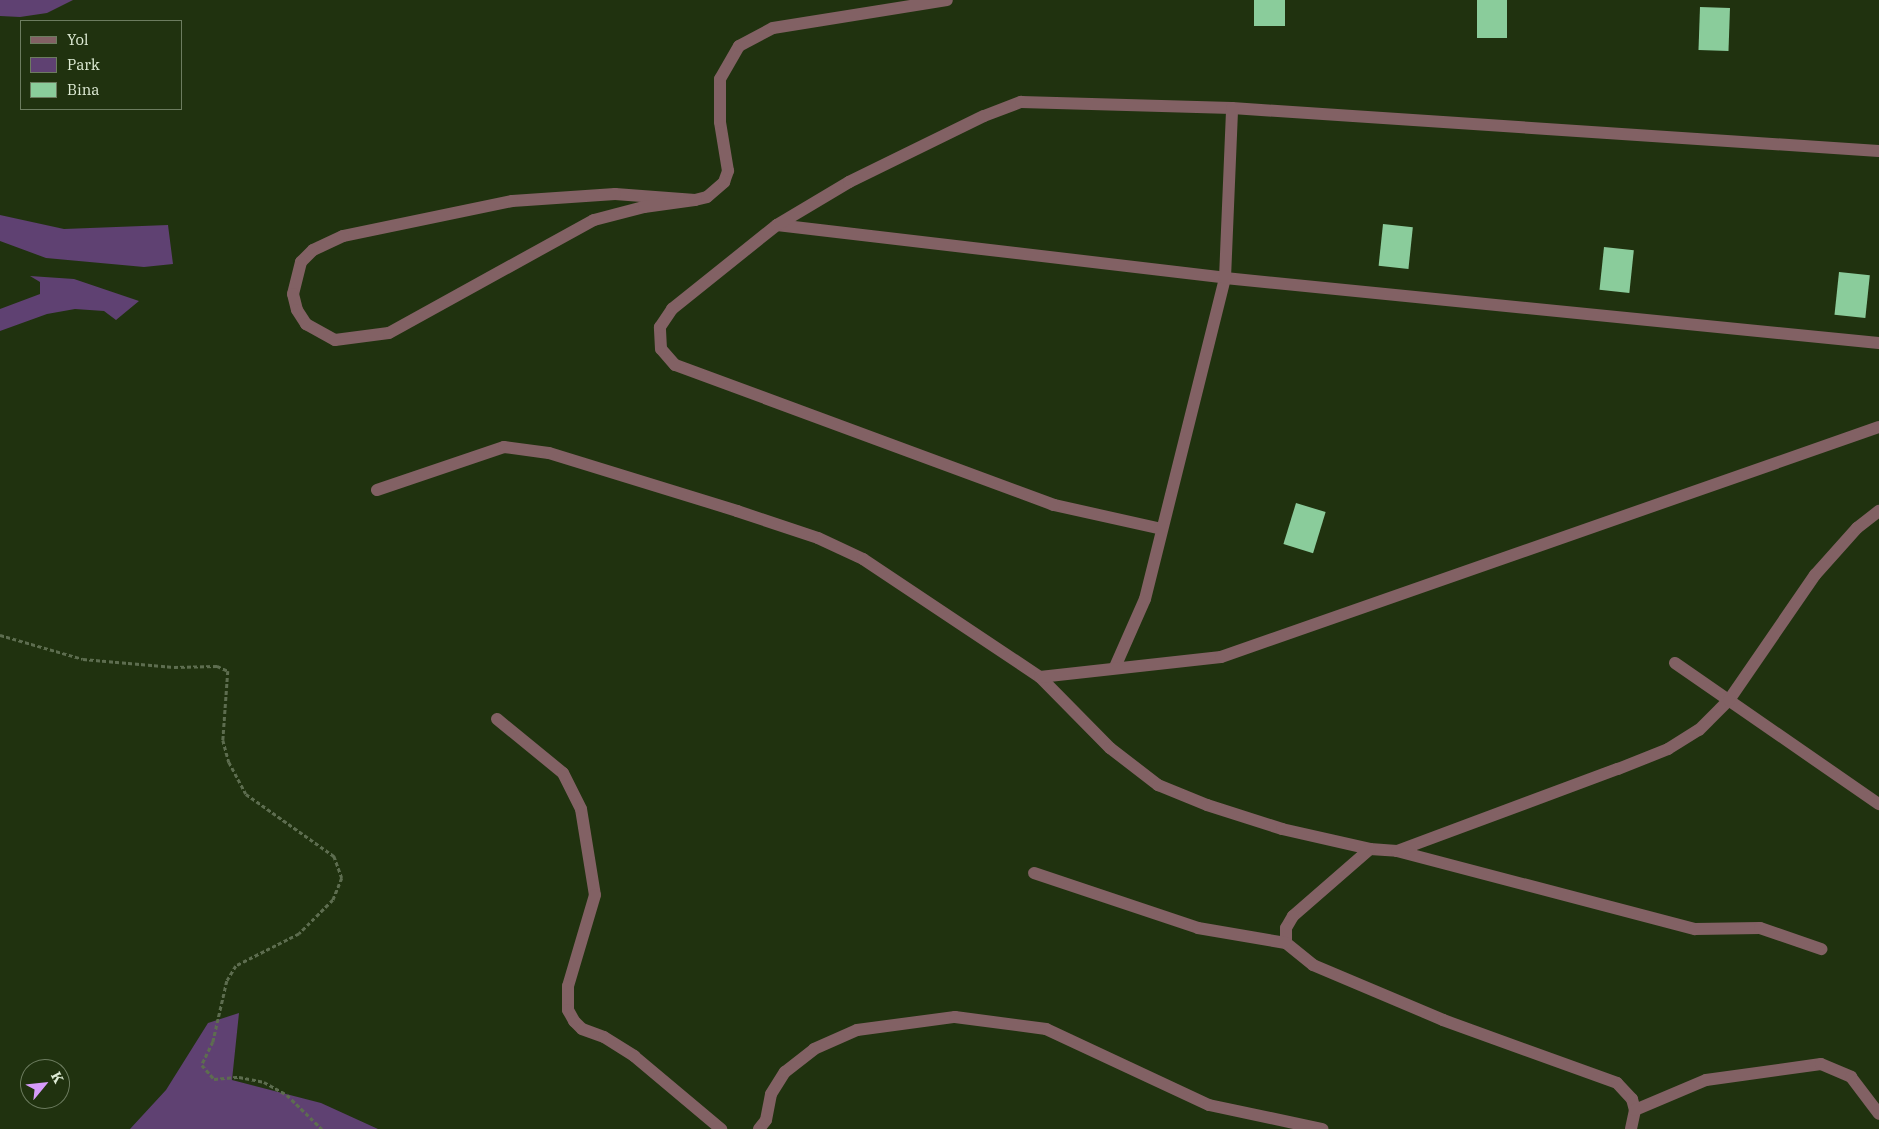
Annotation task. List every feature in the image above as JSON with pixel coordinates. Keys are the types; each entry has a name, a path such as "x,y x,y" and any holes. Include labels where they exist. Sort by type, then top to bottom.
{"street":[{"path":"695,200 615,194 512,201 343,236 313,250 301,262 293,294 306,324 319,334 351,340 389,334 594,220 644,207 695,200 717,191 728,171 720,122 720,79 739,46 773,28 947,0"},
{"path":"1162,528 1054,505 675,365 667,358 658,338 664,317 777,225 849,182 984,116 1021,102 1232,108 1879,150"},
{"path":"1115,667 1145,599 1225,278 1232,108"},
{"path":"777,225 1225,278 1879,342"},
{"path":"1040,677 1115,667 1220,657 1879,427"},
{"path":"377,490 504,447 549,453 818,538 863,559 1040,677 1110,748 1158,785 1206,805 1282,829 1370,850 1397,851 1695,929 1760,928 1821,949"},
{"path":"1397,851 1668,749 1699,730 1729,700 1814,575 1857,528 1879,510"},
{"path":"1675,663 1877,798"},
{"path":"497,719 562,773 582,809 595,895 568,986 568,1010 582,1029 604,1037 634,1056 721,1129"},
{"path":"1286,943 1286,928 1293,916 1370,850"},
{"path":"1034,872 1198,928 1286,943 1313,965 1443,1020 1617,1083 1632,1099 1636,1110 1631,1129"},
{"path":"759,1129 768,1116 771,1094 785,1072 814,1049 857,1030 955,1017 1046,1029 1209,1105 1322,1129"},
{"path":"1636,1110 1706,1080 1821,1064 1851,1077 1879,1114"}],"path":[{"path":"0,635 83,659 174,667 217,666 228,672 223,740 229,762 246,794 334,856 342,878 333,900 299,934 236,966 227,981 215,1034 202,1065 214,1079 239,1077 264,1082 287,1095 322,1129"}],"green space":[{"path":"0,0 73,0 47,13 20,17 0,16"},
{"path":"0,215 64,229 168,225 173,264 144,267 46,258 0,241"},
{"path":"30,276 74,279 139,301 116,320 104,311 75,309 47,314 0,331 0,309 40,294 40,282"},
{"path":"239,1013 232,1080 321,1103 378,1129 130,1129 166,1090 208,1023"}],"building":[{"path":"1254,0 1285,0 1285,26 1254,26"},
{"path":"1477,0 1507,0 1507,38 1477,38"},
{"path":"1700,7 1730,8 1728,51 1698,50"},
{"path":"1383,224 1413,227 1408,269 1379,266"},
{"path":"1604,247 1634,250 1629,293 1600,290"},
{"path":"1839,272 1870,275 1865,318 1835,315"},
{"path":"1296,503 1326,512 1313,553 1283,544"}]}
